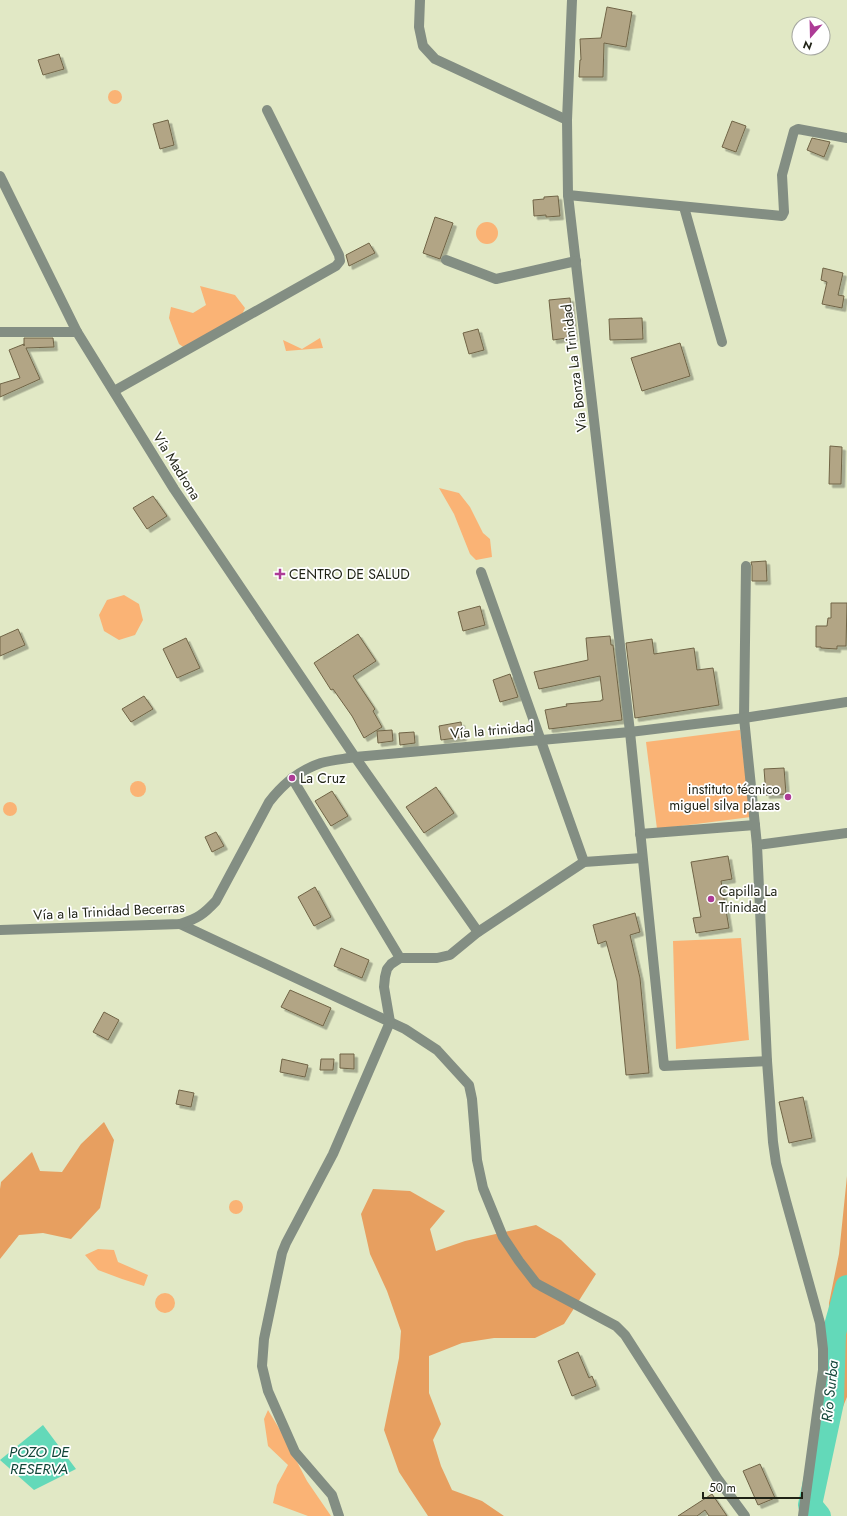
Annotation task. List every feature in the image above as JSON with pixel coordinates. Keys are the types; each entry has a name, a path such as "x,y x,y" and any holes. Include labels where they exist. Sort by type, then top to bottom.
{"street":[{"path":"420,0 419,27 423,46 435,58 567,120"},
{"name":"Vía Bonza La Trinidad","path":"572,0 567,120 568,196 630,732 664,1066 767,1061"},
{"path":"114,391 336,266 340,261 339,255 268,110"},
{"path":"568,196 782,216 784,212 782,174 794,131 798,129 847,138"},
{"name":"Vía Madrona","path":"0,176 77,332 174,489 355,757 478,932"},
{"path":"684,206 722,342"},
{"path":"446,260 496,279 576,261"},
{"path":"0,332 77,332"},
{"path":"746,566 744,718 757,844 767,1061 776,1163 820,1323 823,1349 823,1370 803,1516"},
{"path":"481,572 584,862"},
{"name":"Vía la trinidad","path":"355,757 630,732 744,718 847,702"},
{"name":"Vía a la Trinidad Becerras","path":"0,930 180,924 194,920 206,912 216,901 268,802 279,789 292,778 321,763 355,757"},
{"path":"292,778 400,958"},
{"path":"640,834 755,825"},
{"path":"757,844 847,833"},
{"path":"339,1516 332,1495 295,1452 279,1418 268,1391 262,1366 264,1339 282,1253 333,1154 390,1022 384,987 387,969 391,964 400,958 443,958 450,955 478,932 584,862 642,858"},
{"path":"180,924 390,1022 437,1050 463,1077 468,1085 472,1099 477,1160 481,1182 503,1238 536,1283 616,1326 625,1335 713,1472 745,1516"}],"shaded area":[{"path":"112,90 118,90 122,94 122,100 118,104 112,104 108,100 108,94"},
{"path":"487,222 491,223 497,229 497,237 491,243 487,244 483,243 477,237 476,233 477,229 483,223"},
{"path":"200,286 235,295 245,308 239,321 189,351 179,344 169,318 171,307 193,313 206,305"},
{"path":"320,338 323,348 286,351 283,340 302,349"},
{"path":"439,488 459,493 470,507 483,533 490,539 492,557 476,560 470,554 454,514"},
{"path":"124,595 139,604 143,620 135,635 119,640 104,631 99,615 107,600"},
{"path":"740,730 751,817 657,829 646,742"},
{"path":"135,781 141,781 146,786 144,795 141,797 135,797 130,792 130,786"},
{"path":"7,802 13,802 17,806 17,812 13,816 7,816 3,812 3,806"},
{"path":"741,938 749,1040 676,1049 673,941"},
{"path":"104,1122 114,1140 100,1208 71,1239 43,1233 19,1235 0,1259 1,1182 32,1152 40,1171 62,1172 81,1144"},
{"path":"847,1176 847,1397 842,1409 821,1414 827,1371 829,1303 839,1254"},
{"path":"373,1189 410,1191 445,1211 430,1229 436,1251 465,1241 536,1225 561,1240 596,1274 564,1324 535,1338 494,1338 462,1343 429,1356 429,1393 441,1424 433,1440 441,1466 452,1490 482,1501 504,1516 428,1516 399,1472 384,1430 399,1358 401,1331 387,1291 370,1254 361,1214"},
{"path":"236,1200 241,1202 243,1207 241,1212 236,1214 231,1212 229,1207 231,1202"},
{"path":"98,1249 114,1250 118,1262 148,1275 144,1286 98,1270 85,1255"},
{"path":"165,1293 172,1296 175,1303 172,1310 165,1313 158,1310 155,1303 158,1296"},
{"path":"268,1410 307,1481 331,1516 308,1516 273,1503 277,1485 288,1465 268,1446 264,1419"}],"water":[{"name":"POZO DE RESERVA","path":"43,1425 76,1469 34,1490 0,1460"}],"building":[{"path":"607,7 632,12 626,47 604,43 603,77 579,77 581,60 580,39 601,38"},
{"path":"59,54 64,69 43,75 38,60"},
{"path":"168,120 174,145 160,149 153,124"},
{"path":"732,121 746,126 736,152 722,147"},
{"path":"812,138 830,142 824,157 807,150"},
{"path":"558,196 560,216 534,216 533,200 544,199 544,197"},
{"path":"435,217 453,223 440,259 423,253"},
{"path":"369,243 375,253 349,266 346,255"},
{"path":"823,268 843,273 838,295 844,296 842,308 822,304 827,282 821,280"},
{"path":"570,298 574,337 553,340 549,300"},
{"path":"642,318 643,339 610,340 609,319"},
{"path":"478,329 484,350 469,354 463,333"},
{"path":"24,338 53,338 54,347 26,348 40,379 0,397 0,384 20,378 9,350 24,344"},
{"path":"680,343 690,376 642,391 631,358"},
{"path":"830,446 842,447 841,484 829,484"},
{"path":"153,496 167,516 147,529 133,508"},
{"path":"766,561 767,581 752,581 751,562"},
{"path":"831,603 847,603 846,646 837,646 837,649 816,647 816,626 827,626 828,618 831,618"},
{"path":"480,606 485,625 463,631 458,612"},
{"path":"18,629 25,645 0,656 0,637"},
{"path":"358,634 376,661 353,676 375,709 373,711 382,727 364,738 352,716 333,689 331,690 314,663"},
{"path":"610,636 611,645 613,645 622,720 549,729 545,710 567,706 566,704 603,700 600,676 539,689 534,672 588,660 586,638"},
{"path":"186,638 200,668 177,678 163,649"},
{"path":"652,639 654,654 694,648 697,670 713,668 719,705 635,718 626,643"},
{"path":"510,674 518,697 500,702 493,680"},
{"path":"144,696 153,709 131,722 122,709"},
{"path":"461,722 463,737 441,740 439,726"},
{"path":"392,730 393,741 378,743 377,731"},
{"path":"414,732 415,743 400,745 399,733"},
{"path":"784,768 786,794 766,795 764,769"},
{"path":"436,787 454,813 424,833 406,807"},
{"path":"332,791 348,816 331,826 315,801"},
{"path":"216,832 224,846 212,852 205,837"},
{"name":"Capilla La Trinidad","path":"728,856 732,879 721,881 729,928 696,933 693,918 701,917 691,862"},
{"path":"315,887 331,917 314,926 298,897"},
{"path":"635,913 640,932 630,935 640,978 649,1073 626,1075 617,981 606,941 598,944 593,925"},
{"path":"341,948 369,960 362,978 334,966"},
{"path":"290,990 331,1008 323,1026 281,1007"},
{"path":"104,1012 119,1020 108,1040 93,1032"},
{"path":"340,1054 354,1054 354,1069 340,1068"},
{"path":"282,1059 308,1065 305,1077 280,1072"},
{"path":"321,1059 334,1059 333,1070 320,1070"},
{"path":"179,1090 194,1093 191,1107 176,1104"},
{"path":"803,1097 812,1138 789,1143 779,1102"},
{"path":"578,1352 589,1378 592,1376 596,1386 572,1396 558,1361"},
{"path":"760,1464 775,1498 758,1505 743,1471"},
{"path":"712,1494 727,1516 709,1516 705,1510 697,1516 678,1516"}],"waterway":[{"name":"Río Surba","path":"819,1516 810,1505 832,1402 834,1333 847,1287"}],"place":[{"name":"CENTRO DE SALUD","path":"280,574"},
{"name":"La Cruz","path":"292,778"},
{"name":"instituto técnico miguel silva plazas","path":"788,797"},
{"name":"Capilla La Trinidad","path":"711,899"}]}
